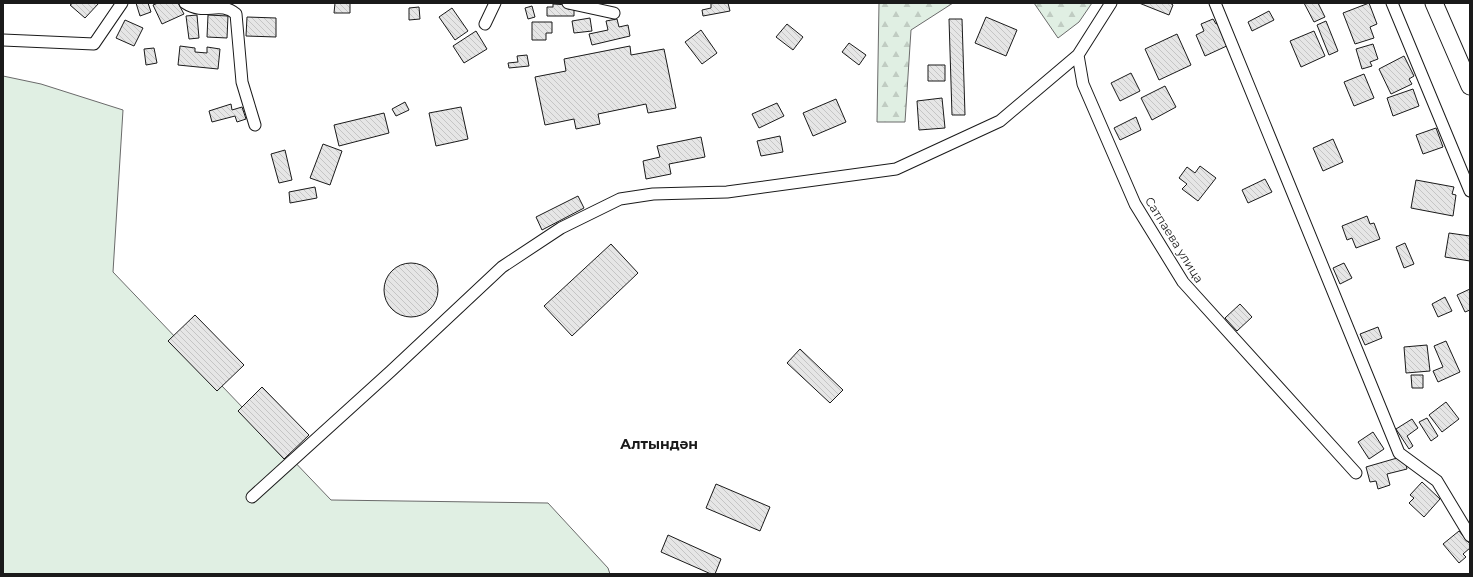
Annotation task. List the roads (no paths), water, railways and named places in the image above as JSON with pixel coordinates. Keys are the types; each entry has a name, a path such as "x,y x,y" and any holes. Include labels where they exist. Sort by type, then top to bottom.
{"main road":[{"path":"1434,3 1470,86"}],"street":[{"path":"3,40 94,44 122,3"},
{"path":"185,3 199,9 224,4 231,8 236,14 242,82 256,126"},
{"path":"485,24 495,3"},
{"path":"568,3 614,13"},
{"path":"252,496 391,371 502,267 561,228 620,199 653,194 728,192 896,168 1000,121 1078,54 1110,3"},
{"path":"1215,3 1399,453 1437,481 1470,536"},
{"path":"1392,3 1470,191"},
{"name":"Сатпаева улица","path":"1078,54 1083,84 1136,204 1183,282 1356,472"}],"district":[{"name":"Алтындән","path":"659,444"}]}
